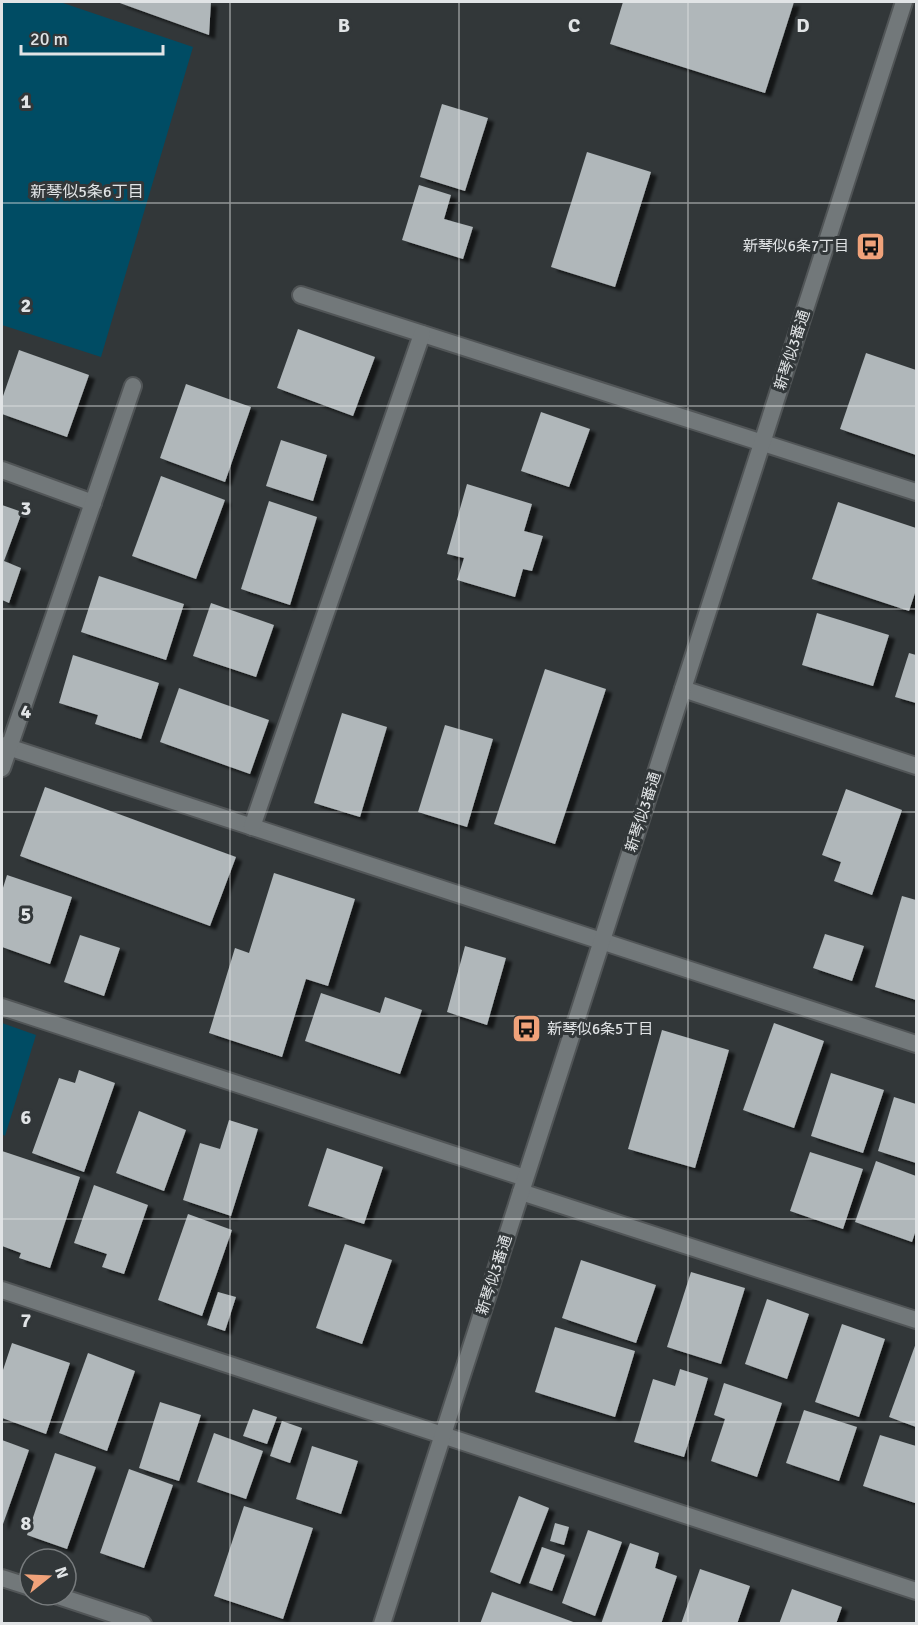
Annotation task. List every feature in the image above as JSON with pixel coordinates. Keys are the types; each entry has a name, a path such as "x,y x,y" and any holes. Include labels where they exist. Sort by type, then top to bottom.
{"street":[{"name":"新琴似3番通","path":"382,1623 904,2"},
{"path":"301,295 916,492"},
{"path":"252,827 422,334"},
{"path":"2,768 5,746 133,386"},
{"path":"2,470 93,503"},
{"path":"682,689 916,766"},
{"path":"5,746 916,1044"},
{"path":"2,1007 916,1320"},
{"path":"2,1290 916,1591"},
{"path":"2,1578 18,1583"},
{"path":"78,1602 143,1623"}],"shaded area":[{"path":"2,2 60,2 193,47 101,357 2,325"},
{"path":"2,1023 36,1035 5,1136 2,1134"}],"building":[{"path":"117,2 211,2 209,35"},
{"path":"623,2 794,2 765,93 610,44"},
{"path":"442,104 488,118 465,191 420,177"},
{"path":"587,152 651,172 615,287 551,267"},
{"path":"419,185 451,195 444,219 473,227 463,259 402,240"},
{"path":"298,329 375,357 353,416 277,388"},
{"path":"19,350 89,375 67,437 2,414 2,399"},
{"path":"866,353 916,370 916,455 840,429"},
{"path":"186,384 251,407 225,482 160,458"},
{"path":"541,412 590,429 569,487 521,471"},
{"path":"281,440 327,455 313,501 266,486"},
{"path":"161,476 225,500 196,579 132,556"},
{"path":"467,484 532,504 524,531 543,536 532,571 523,569 515,597 457,580 464,558 447,554"},
{"path":"269,501 317,517 290,605 241,589"},
{"path":"838,502 916,528 916,590 909,611 812,579"},
{"path":"2,505 22,512 4,561 21,568 9,603 2,600"},
{"path":"99,576 184,604 166,660 81,632"},
{"path":"211,603 274,625 256,677 193,656"},
{"path":"817,613 889,635 873,686 802,665"},
{"path":"909,653 916,655 916,703 895,697"},
{"path":"73,655 159,683 141,739 95,724 98,715 59,703"},
{"path":"545,669 606,689 555,844 494,824"},
{"path":"179,688 269,720 250,774 160,742"},
{"path":"342,713 387,727 360,817 314,803"},
{"path":"445,725 493,739 467,827 418,812"},
{"path":"45,787 236,857 210,926 20,856"},
{"path":"846,789 902,810 872,895 834,881 841,862 822,855"},
{"path":"274,873 355,899 328,986 306,979 282,1057 209,1033 235,948 249,953"},
{"path":"7,875 72,897 50,964 2,947 2,891"},
{"path":"902,896 916,900 916,1000 875,987"},
{"path":"825,934 864,946 852,981 813,968"},
{"path":"80,935 120,948 104,996 64,982"},
{"path":"465,946 506,958 487,1025 447,1012"},
{"path":"321,993 380,1013 385,997 422,1010 400,1074 305,1041"},
{"path":"774,1023 824,1041 794,1128 743,1110"},
{"path":"662,1030 729,1050 695,1168 628,1149"},
{"path":"79,1070 115,1083 84,1172 32,1153 59,1078 75,1083"},
{"path":"831,1073 884,1090 863,1153 811,1136"},
{"path":"894,1097 916,1104 916,1163 878,1151"},
{"path":"139,1111 186,1130 164,1191 116,1173"},
{"path":"229,1120 258,1129 231,1216 183,1200 200,1143 220,1149"},
{"path":"327,1148 383,1167 364,1224 308,1206"},
{"path":"2,1151 80,1177 50,1268 19,1258 21,1253 2,1246"},
{"path":"810,1152 863,1169 843,1229 790,1211"},
{"path":"876,1161 916,1176 916,1230 912,1242 855,1222"},
{"path":"94,1185 148,1205 124,1274 102,1267 107,1254 74,1243"},
{"path":"188,1214 232,1230 202,1316 158,1300"},
{"path":"345,1244 392,1260 362,1344 316,1328"},
{"path":"581,1260 656,1285 636,1343 562,1318"},
{"path":"691,1272 745,1288 721,1364 667,1347"},
{"path":"218,1292 236,1297 225,1331 207,1325"},
{"path":"767,1299 809,1314 787,1379 745,1364"},
{"path":"842,1324 885,1339 859,1417 815,1402"},
{"path":"555,1327 635,1351 615,1417 535,1392"},
{"path":"12,1343 70,1363 46,1434 2,1418 2,1373"},
{"path":"916,1343 916,1427 889,1417"},
{"path":"88,1353 135,1371 107,1451 59,1433"},
{"path":"680,1369 708,1378 684,1457 634,1442 653,1379 675,1386"},
{"path":"724,1383 782,1403 757,1477 711,1461 725,1419 714,1415"},
{"path":"160,1402 201,1415 179,1481 139,1468"},
{"path":"253,1409 277,1417 267,1444 243,1436"},
{"path":"804,1410 857,1427 839,1481 786,1463"},
{"path":"282,1421 302,1428 290,1463 270,1456"},
{"path":"214,1433 263,1451 246,1499 197,1482"},
{"path":"880,1435 916,1446 915,1503 863,1486"},
{"path":"2,1440 29,1450 2,1527"},
{"path":"312,1446 358,1461 341,1514 296,1499"},
{"path":"55,1453 96,1467 68,1547 61,1547 27,1535"},
{"path":"129,1469 173,1485 144,1568 100,1553"},
{"path":"519,1496 549,1508 520,1584 490,1572"},
{"path":"244,1506 313,1528 283,1619 214,1596"},
{"path":"555,1523 569,1527 564,1545 550,1541"},
{"path":"588,1530 622,1542 595,1616 562,1603"},
{"path":"630,1543 659,1553 655,1568 677,1576 661,1624 601,1624"},
{"path":"542,1547 565,1555 552,1591 529,1583"},
{"path":"700,1569 750,1586 737,1624 681,1624"},
{"path":"792,1589 842,1607 836,1624 779,1624"},
{"path":"492,1592 576,1623 576,1624 480,1624"}],"place":[{"name":"新琴似6条7丁目","path":"870,246"},
{"name":"新琴似6条5丁目","path":"526,1029"}],"district":[{"name":"新琴似5条6丁目","path":"87,192"}]}
